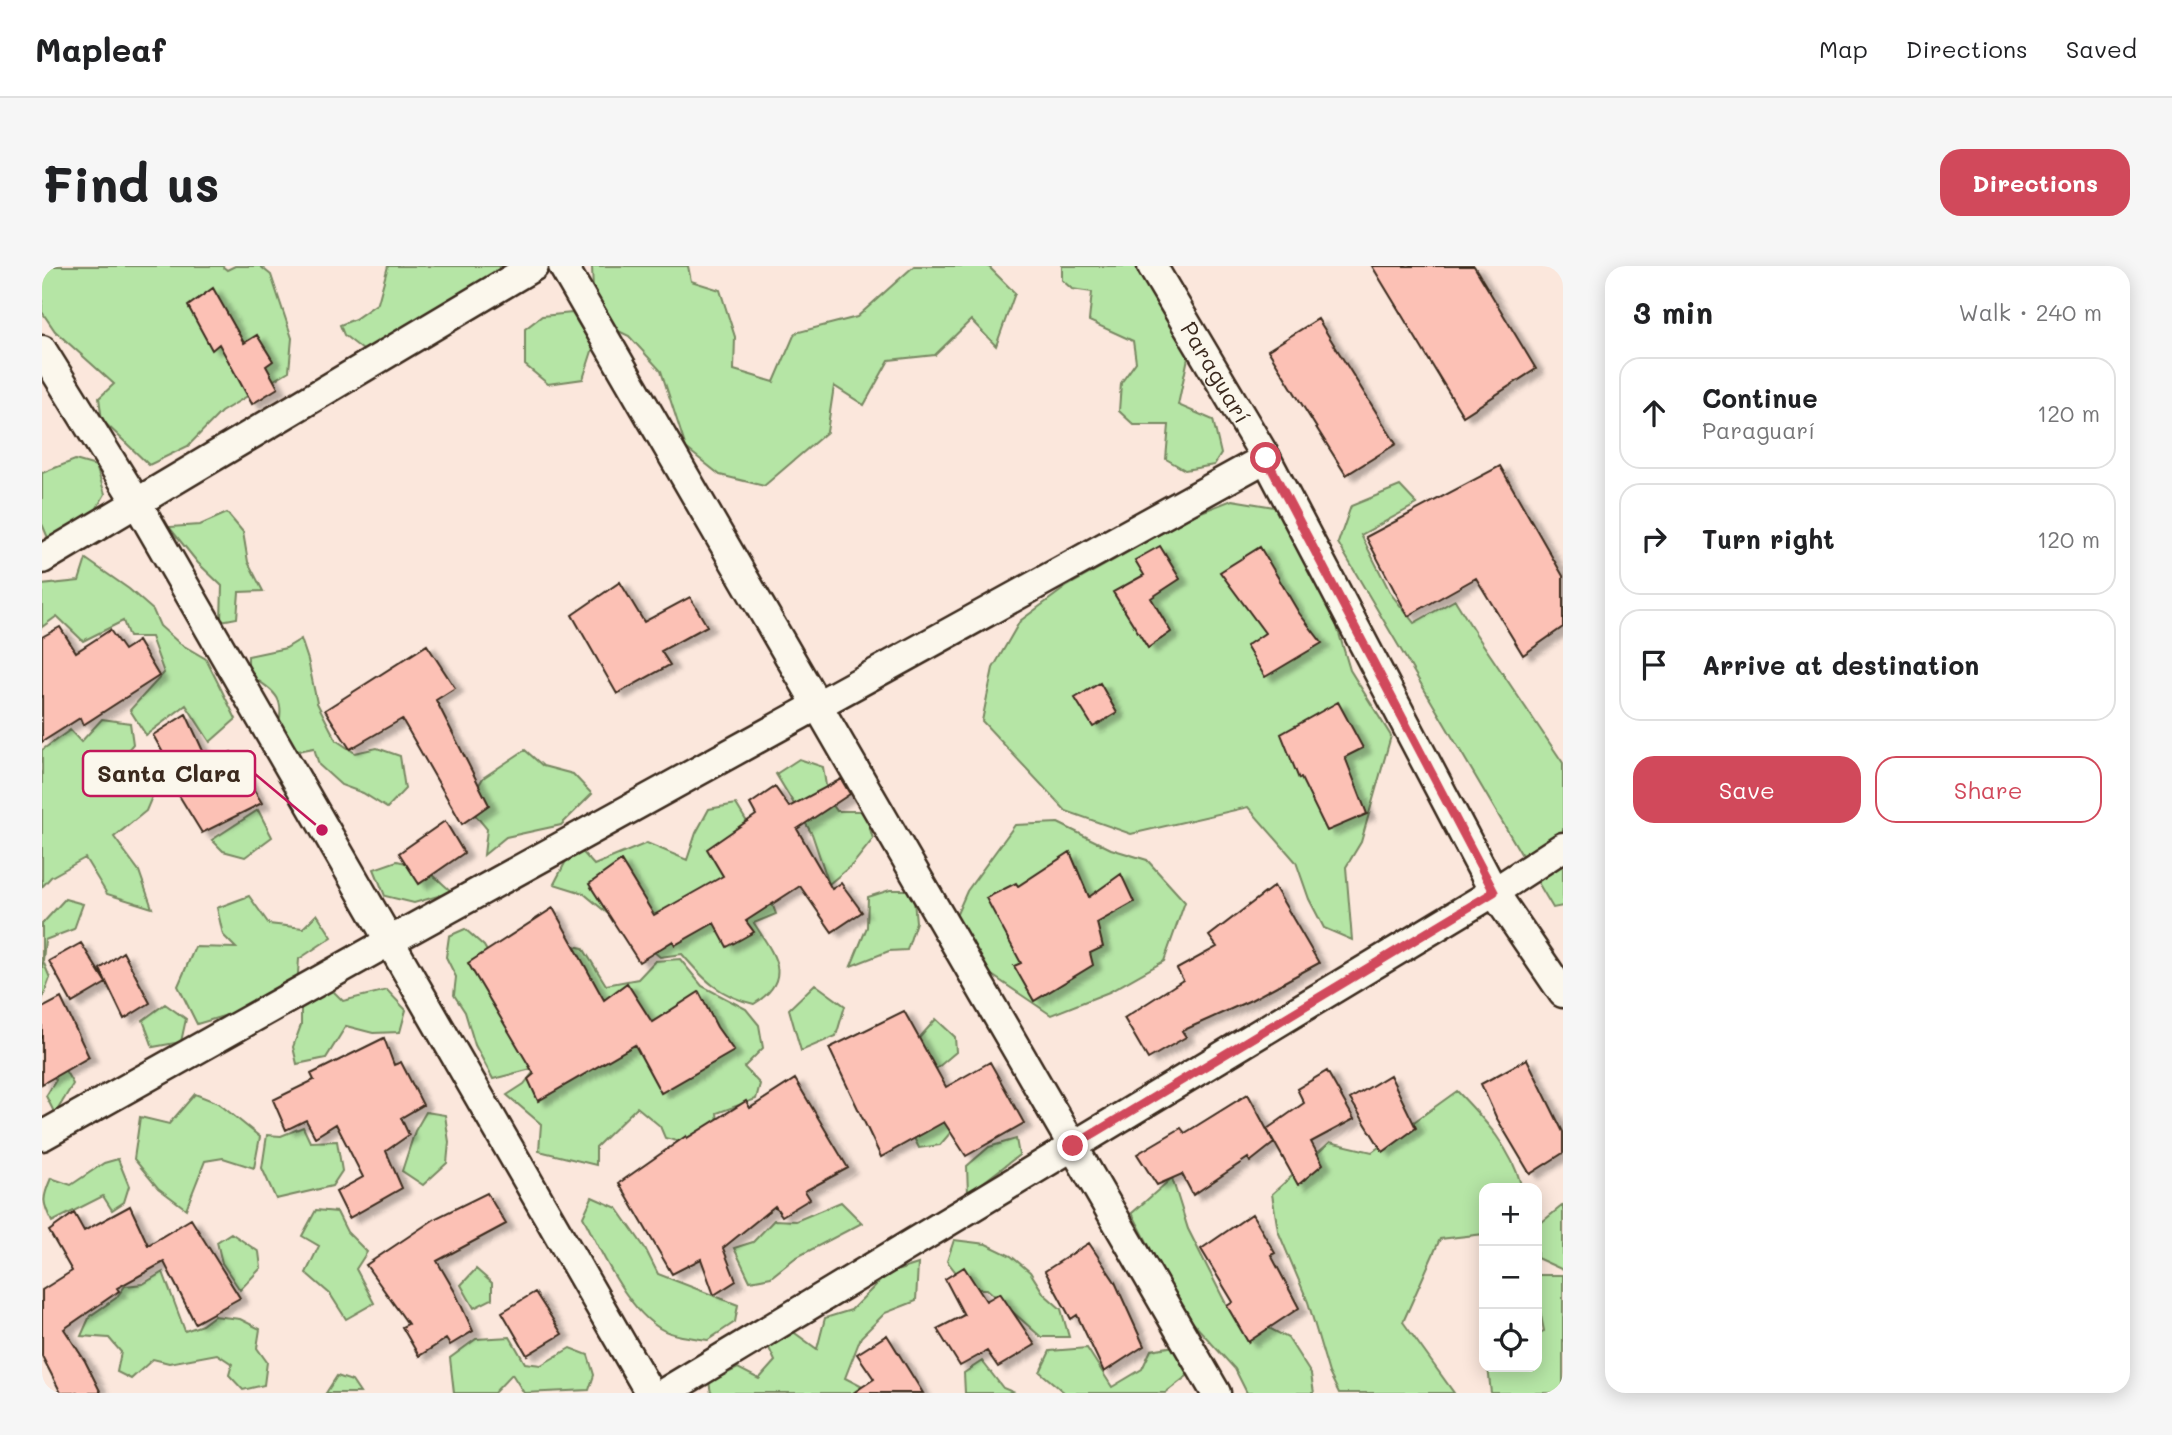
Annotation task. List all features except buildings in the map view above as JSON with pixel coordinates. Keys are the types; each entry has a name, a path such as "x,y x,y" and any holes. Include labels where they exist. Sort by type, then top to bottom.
{"street":[{"path":"42,559 534,266"},
{"path":"564,266 1216,1393"},
{"name":"Paraguarí","path":"1152,266 1266,458 1494,892 1563,993"},
{"path":"42,350 137,503 650,1393"},
{"path":"42,1136 1266,458"},
{"path":"664,1393 1494,892 1563,847"}],"green space":[{"path":"42,266 222,266 227,270 235,266 260,266 271,275 292,338 289,371 221,412 188,446 149,465 102,420 99,398 114,384 55,331 42,312"},
{"path":"388,266 509,266 451,308 415,320 407,332 363,350 344,335 340,325 355,319 378,303"},
{"path":"592,266 688,266 691,281 720,290 735,337 734,370 774,382 795,333 857,317 914,266 988,266 1015,293 996,346 971,320 935,355 889,360 864,405 834,386 827,432 764,486 720,475 686,448 661,371 629,336 594,319"},
{"path":"1062,266 1165,266 1189,353 1178,405 1213,420 1221,454 1214,465 1185,470 1166,459 1169,425 1134,425 1119,411 1121,383 1136,362 1133,341 1089,321 1092,292 1072,289 1062,280"},
{"path":"572,313 593,348 583,379 548,384 525,365 525,329 542,316"},
{"path":"75,460 96,466 105,494 86,527 48,538 42,524 42,473"},
{"path":"1400,486 1417,504 1361,535 1391,594 1414,623 1455,600 1563,763 1563,906 1553,908 1338,543 1351,506"},
{"path":"1232,500 1274,507 1305,549 1332,610 1350,670 1391,736 1361,842 1346,867 1352,940 1324,928 1309,899 1296,862 1248,807 1131,834 1066,811 982,721 993,668 1020,621 1066,587 1196,514"},
{"path":"227,513 243,532 248,562 263,591 239,592 237,618 221,621 222,586 198,563 169,527 200,525"},
{"path":"86,559 129,589 153,610 160,626 179,643 206,659 236,719 210,742 186,705 146,735 130,710 164,673 151,637 129,637 123,621 83,641 57,616 42,627 42,585 79,581"},
{"path":"301,639 317,703 336,740 355,753 377,748 400,756 405,789 387,808 363,793 341,785 319,765 314,748 293,752 276,734 280,704 266,686 248,674 248,656 286,648"},
{"path":"102,719 130,723 133,744 95,790 124,777 160,778 146,811 114,837 139,871 152,908 107,894 85,858 51,877 42,887 42,750 70,730 81,742"},
{"path":"525,750 543,766 573,774 592,794 561,825 506,837 484,855 487,829 467,805 483,778"},
{"path":"799,759 823,767 828,798 837,811 865,811 873,839 853,864 829,884 812,834 776,774"},
{"path":"736,804 747,822 776,914 754,923 774,956 777,975 767,994 754,1004 722,992 682,954 660,957 583,893 554,884 567,859 580,849 594,865 647,843 687,860 696,833 709,809"},
{"path":"258,810 272,837 245,857 223,851 212,840"},
{"path":"1058,823 1111,849 1147,860 1185,902 1164,961 1109,992 1051,1015 983,969 956,916 967,891 1015,825"},
{"path":"397,861 424,867 452,892 414,903 385,896 374,869"},
{"path":"890,890 913,890 916,922 907,950 889,951 851,966 867,927 868,897"},
{"path":"249,896 269,924 303,928 317,914 332,937 299,959 297,987 247,1009 197,1024 178,986 195,947 236,948 223,935 217,908"},
{"path":"65,899 83,904 74,929 45,940 43,961 50,978 42,1000 42,924"},
{"path":"465,929 484,946 545,1053 531,1069 493,1079 475,1045 465,1012 454,995 456,977 446,957 449,936"},
{"path":"558,943 583,948 606,985 638,979 655,961 680,959 702,986 746,1009 759,1025 763,1048 744,1067 760,1084 756,1099 717,1113 722,1153 665,1138 660,1126 637,1107 596,1147 596,1165 539,1151 541,1124 507,1095 524,1084 550,1051"},
{"path":"326,984 343,1001 387,990 406,1010 400,1032 373,1033 346,1026 326,1058 297,1064 293,1047 301,1025 301,1003"},
{"path":"815,984 845,1006 836,1036 801,1051 789,1009"},
{"path":"165,1004 186,1019 181,1042 153,1047 143,1020"},
{"path":"936,1019 955,1037 956,1052 936,1069 913,1045"},
{"path":"42,1030 73,1084 55,1114 46,1096 56,1080 42,1053"},
{"path":"1457,1091 1487,1124 1504,1148 1512,1160 1520,1183 1479,1183 1479,1235 1440,1239 1403,1322 1454,1393 1339,1393 1329,1373 1308,1302 1278,1231 1272,1194 1330,1142 1372,1152"},
{"path":"195,1094 218,1103 260,1137 254,1168 223,1158 205,1161 186,1209 158,1188 134,1159 140,1117 169,1124"},
{"path":"426,1112 445,1115 449,1142 447,1163 423,1185 402,1171 415,1131"},
{"path":"962,1119 940,1145 919,1148 909,1128"},
{"path":"303,1127 310,1142 337,1141 342,1171 332,1186 276,1199 262,1168 267,1135 281,1136"},
{"path":"1016,1139 1019,1155 968,1194 967,1166 989,1147"},
{"path":"118,1159 129,1186 124,1202 112,1210 103,1196 52,1222 44,1200 51,1178 71,1185 104,1163"},
{"path":"1172,1178 1188,1229 1227,1306 1288,1338 1311,1374 1314,1393 1247,1393 1235,1369 1184,1313 1132,1213"},
{"path":"592,1197 617,1208 645,1248 658,1274 738,1305 735,1322 708,1340 670,1333 642,1314 608,1265 583,1217"},
{"path":"841,1202 862,1223 795,1258 771,1277 750,1281 734,1248 753,1242 774,1220 796,1221"},
{"path":"1563,1205 1563,1270 1542,1260 1542,1222"},
{"path":"316,1210 337,1212 347,1232 367,1252 356,1269 374,1303 346,1319 330,1294 306,1273 319,1246 302,1236"},
{"path":"231,1233 259,1252 261,1268 240,1290 222,1263 217,1242"},
{"path":"954,1240 986,1244 1011,1256 1030,1272 1044,1294 1061,1309 1069,1337 1041,1337 987,1289 969,1289 947,1261"},
{"path":"918,1264 916,1301 885,1313 861,1337 845,1378 874,1393 711,1393 709,1382 738,1368 759,1379 775,1361 768,1346 792,1331 817,1349 825,1318 851,1310 887,1274"},
{"path":"476,1269 492,1283 492,1299 474,1308 461,1285"},
{"path":"163,1272 185,1331 202,1325 214,1316 240,1319 260,1329 257,1348 267,1362 264,1385 243,1390 229,1375 232,1364 217,1354 169,1363 153,1359 131,1379 117,1372 121,1352 109,1338 81,1336 90,1316 116,1298 125,1286 143,1284"},
{"path":"1542,1275 1563,1275 1563,1393 1491,1393 1489,1372 1542,1372"},
{"path":"510,1337 525,1363 541,1365 570,1348 588,1355 594,1375 589,1390 524,1393 512,1374 494,1393 454,1393 450,1358 476,1339"},
{"path":"1181,1345 1187,1376 1165,1393 1065,1393 1040,1372 1050,1351 1087,1348 1112,1387 1142,1369 1151,1350"},
{"path":"982,1361 1003,1388 1015,1393 965,1393 964,1373"},
{"path":"337,1376 352,1381 360,1393 326,1393"}],"place":[{"name":"Santa Clara","path":"322,830"}],"route":[{"path":"1073,1146 1494,892 1266,458"}]}
